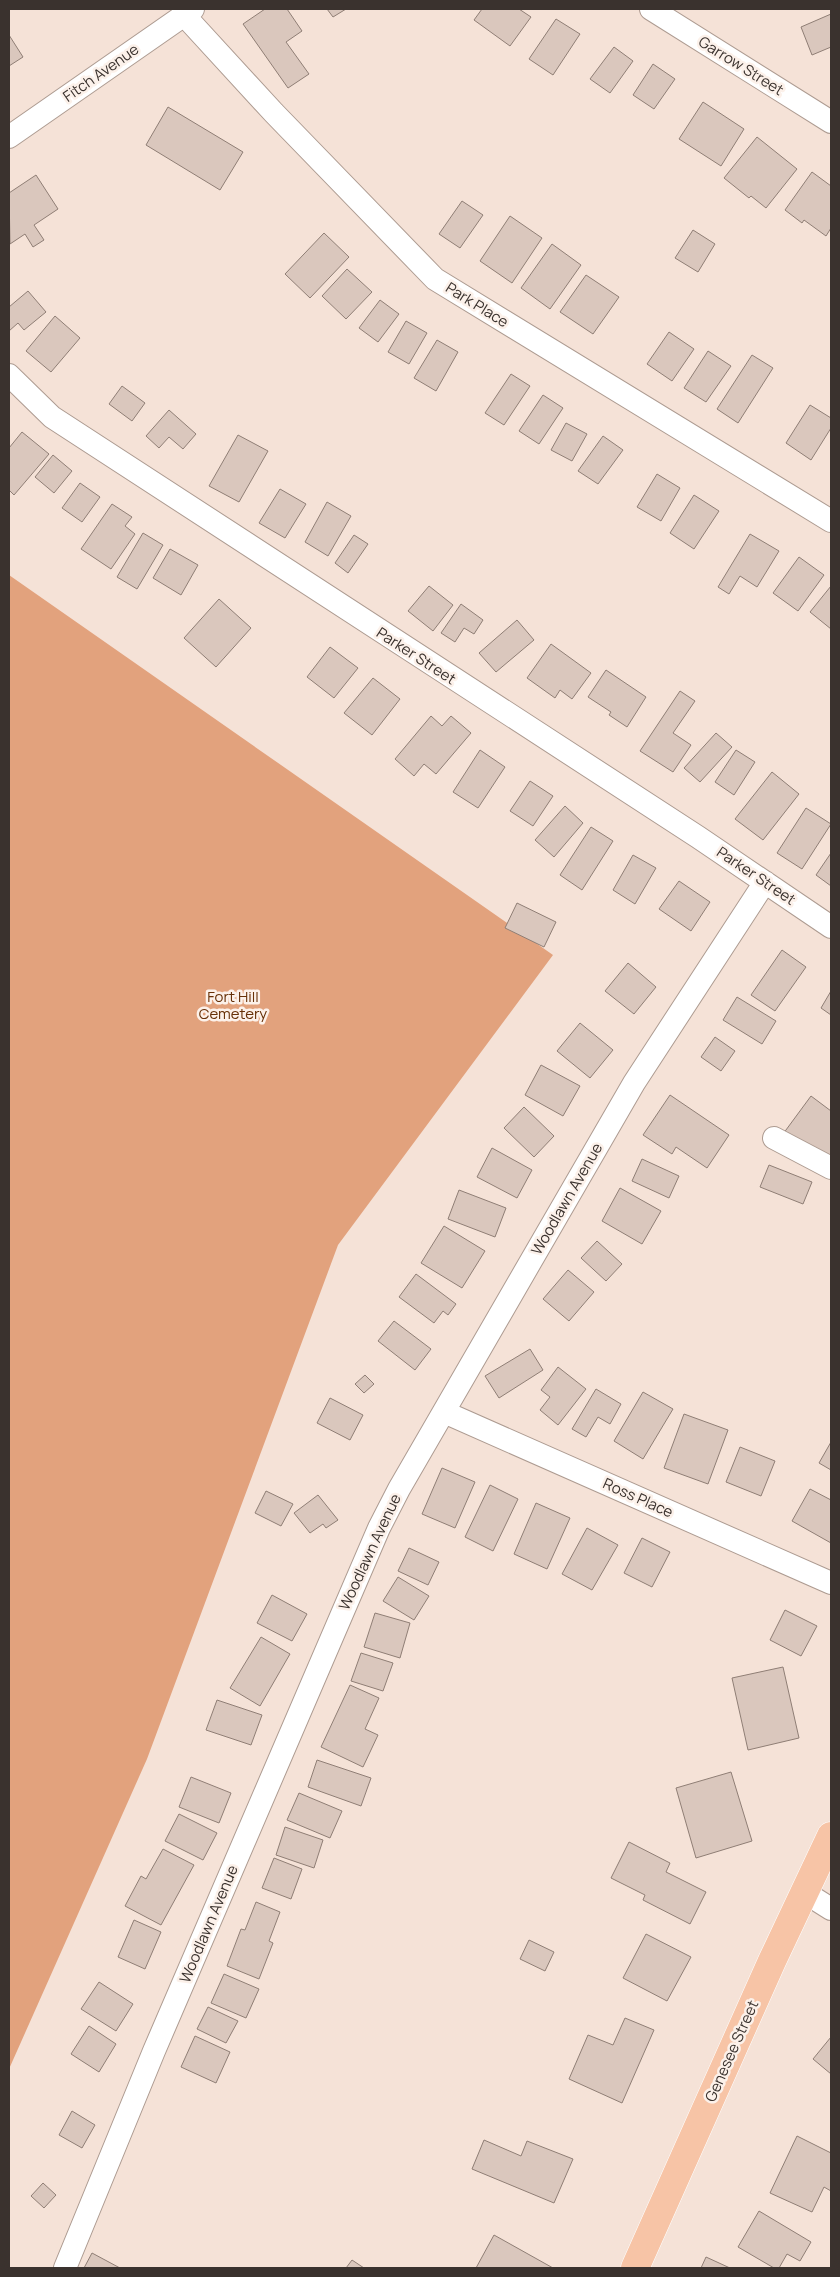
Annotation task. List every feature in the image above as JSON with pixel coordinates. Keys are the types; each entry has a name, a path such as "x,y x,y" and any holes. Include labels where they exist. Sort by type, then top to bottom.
{"main road":[{"name":"Genesee Street","path":"635,2268 831,1836"}],"street":[{"name":"Garrow Street","path":"651,9 831,122"},
{"name":"Fitch Avenue","path":"9,136 188,12"},
{"name":"Park Place","path":"188,12 274,113 436,279 831,521"},
{"name":"Parker Street","path":"9,374 52,418 765,882 831,927"},
{"name":"Woodlawn Avenue","path":"65,2268 158,2042 379,1528 634,1083 765,882"},
{"path":"774,1138 831,1168"},
{"name":"Ross Place","path":"444,1412 831,1583"},
{"path":"804,1892 831,1909"}],"green space":[{"name":"Fort Hill Cemetery","path":"9,575 553,955 338,1245 147,1759 9,2069"}],"building":[{"path":"265,9 287,9 302,31 286,42 309,74 288,88 243,24"},
{"path":"327,9 346,9 333,17"},
{"path":"482,9 519,9 531,17 510,46 474,20"},
{"path":"831,14 831,47 812,55 801,27"},
{"path":"556,19 580,34 553,75 529,59"},
{"path":"9,35 23,57 9,66"},
{"path":"614,47 633,61 610,93 590,79"},
{"path":"653,64 675,79 654,109 633,95"},
{"path":"703,102 744,129 721,166 679,139"},
{"path":"168,107 243,152 220,190 146,145"},
{"path":"757,137 797,169 766,208 751,196 749,198 724,178"},
{"path":"812,172 831,186 831,228 826,236 804,220 802,223 785,210"},
{"path":"36,175 58,209 34,225 44,240 33,247 25,234 10,244 9,193"},
{"path":"462,201 483,215 460,248 439,234"},
{"path":"510,216 542,238 512,283 480,261"},
{"path":"693,230 715,244 698,272 675,258"},
{"path":"324,233 349,257 310,298 285,274"},
{"path":"552,244 581,265 550,309 521,288"},
{"path":"347,269 372,292 346,319 322,296"},
{"path":"586,275 619,297 593,334 560,312"},
{"path":"28,291 46,312 24,330 18,323 9,331 9,307"},
{"path":"380,300 399,314 378,342 359,328"},
{"path":"55,316 80,338 51,372 26,351"},
{"path":"406,321 427,333 409,364 388,352"},
{"path":"669,332 694,349 672,381 647,364"},
{"path":"437,340 458,352 436,391 414,378"},
{"path":"708,351 731,366 706,402 684,388"},
{"path":"752,355 773,368 738,423 717,409"},
{"path":"511,374 530,386 504,425 485,413"},
{"path":"122,386 145,403 132,421 109,404"},
{"path":"543,395 563,408 539,444 519,431"},
{"path":"810,405 831,418 831,428 811,460 786,443"},
{"path":"169,410 196,434 183,449 169,437 159,448 146,436"},
{"path":"566,423 587,434 572,461 551,450"},
{"path":"22,432 49,454 14,495 9,490 9,448"},
{"path":"238,435 268,451 239,502 209,486"},
{"path":"603,436 623,450 598,484 578,471"},
{"path":"53,455 72,471 54,493 35,477"},
{"path":"657,474 680,488 661,521 637,507"},
{"path":"80,483 100,497 82,522 62,508"},
{"path":"280,489 306,504 285,538 259,523"},
{"path":"694,495 719,511 694,549 670,533"},
{"path":"327,502 351,516 328,556 305,542"},
{"path":"112,504 132,517 125,526 135,534 111,569 81,549"},
{"path":"143,533 163,545 137,589 117,577"},
{"path":"750,534 779,551 757,587 740,576 729,594 718,587"},
{"path":"354,535 368,544 348,573 335,563"},
{"path":"170,549 198,565 181,595 153,578"},
{"path":"799,557 824,575 798,611 773,593"},
{"path":"429,586 453,605 433,631 408,611"},
{"path":"831,586 831,629 810,612"},
{"path":"219,599 251,628 216,667 184,638"},
{"path":"461,604 483,620 474,634 464,628 455,642 441,633"},
{"path":"517,620 534,640 496,672 479,653"},
{"path":"551,644 591,673 572,699 560,690 555,698 527,678"},
{"path":"330,647 358,668 334,698 307,677"},
{"path":"606,670 646,697 627,727 609,715 611,712 588,697"},
{"path":"373,678 400,699 372,735 344,713"},
{"path":"680,691 695,701 673,733 691,745 673,772 640,751"},
{"path":"431,716 442,726 451,716 471,733 436,774 424,764 414,776 395,759"},
{"path":"716,733 732,747 700,782 684,768"},
{"path":"480,750 505,767 478,808 453,792"},
{"path":"736,750 755,762 734,795 715,782"},
{"path":"772,772 799,794 763,840 735,819"},
{"path":"530,781 553,796 533,826 510,811"},
{"path":"565,806 583,823 554,857 535,840"},
{"path":"806,808 831,824 802,869 777,853"},
{"path":"591,827 613,841 582,890 560,875"},
{"path":"831,853 831,886 816,875"},
{"path":"633,855 656,868 635,904 613,890"},
{"path":"679,881 710,902 691,931 659,909"},
{"path":"517,903 556,922 544,947 505,928"},
{"path":"782,950 806,967 775,1011 751,995"},
{"path":"628,963 656,987 634,1014 605,991"},
{"path":"831,991 831,1015 821,1008"},
{"path":"737,997 776,1021 762,1044 723,1020"},
{"path":"580,1023 613,1050 590,1078 557,1051"},
{"path":"715,1037 735,1051 721,1071 701,1057"},
{"path":"541,1065 580,1086 563,1116 525,1095"},
{"path":"670,1095 729,1135 707,1168 676,1147 672,1154 643,1135"},
{"path":"811,1096 831,1111 831,1153 823,1164 783,1134"},
{"path":"524,1107 554,1136 534,1157 504,1128"},
{"path":"492,1148 532,1170 517,1198 477,1177"},
{"path":"642,1159 679,1176 669,1198 632,1181"},
{"path":"769,1165 812,1182 803,1204 760,1187"},
{"path":"620,1188 661,1211 642,1244 602,1221"},
{"path":"459,1190 506,1208 495,1237 448,1219"},
{"path":"444,1226 485,1251 462,1288 421,1263"},
{"path":"597,1241 622,1264 606,1281 581,1258"},
{"path":"568,1270 594,1292 569,1321 543,1299"},
{"path":"416,1274 456,1304 448,1315 443,1311 434,1323 399,1297"},
{"path":"394,1321 431,1349 415,1370 378,1341"},
{"path":"530,1349 543,1370 499,1398 485,1376"},
{"path":"558,1367 586,1389 558,1425 540,1410 550,1397 541,1390"},
{"path":"365,1375 374,1384 364,1393 355,1384"},
{"path":"596,1389 621,1404 610,1424 598,1417 586,1437 572,1429"},
{"path":"643,1392 673,1409 643,1459 614,1441"},
{"path":"330,1398 363,1415 350,1440 317,1423"},
{"path":"684,1414 728,1430 708,1484 664,1468"},
{"path":"831,1442 831,1470 819,1463"},
{"path":"740,1447 775,1461 761,1496 726,1482"},
{"path":"442,1468 475,1482 455,1528 422,1514"},
{"path":"490,1485 518,1499 493,1551 465,1537"},
{"path":"810,1489 831,1500 831,1543 792,1521"},
{"path":"266,1491 293,1504 281,1526 255,1513"},
{"path":"318,1495 338,1520 326,1528 323,1524 310,1533 294,1513"},
{"path":"536,1503 570,1518 547,1569 514,1554"},
{"path":"587,1528 618,1545 592,1590 562,1574"},
{"path":"642,1538 670,1552 652,1587 624,1573"},
{"path":"409,1548 439,1562 428,1585 398,1571"},
{"path":"398,1577 429,1596 414,1620 383,1601"},
{"path":"272,1595 307,1614 292,1641 257,1623"},
{"path":"785,1610 817,1626 801,1656 770,1640"},
{"path":"375,1613 410,1623 400,1658 364,1647"},
{"path":"261,1637 290,1654 260,1706 230,1688"},
{"path":"361,1653 393,1663 383,1691 351,1681"},
{"path":"783,1667 799,1738 748,1750 732,1678"},
{"path":"350,1685 379,1698 365,1729 378,1735 363,1767 321,1747"},
{"path":"217,1700 262,1715 251,1745 206,1730"},
{"path":"317,1760 371,1778 361,1806 308,1787"},
{"path":"731,1772 752,1841 696,1858 676,1788"},
{"path":"191,1777 231,1793 219,1823 179,1807"},
{"path":"299,1793 342,1811 330,1838 287,1820"},
{"path":"179,1814 217,1833 203,1860 165,1841"},
{"path":"285,1827 323,1840 314,1868 276,1855"},
{"path":"629,1842 670,1863 666,1872 706,1892 690,1924 643,1900 645,1895 611,1878"},
{"path":"163,1849 194,1865 161,1925 125,1906 141,1876 146,1879"},
{"path":"274,1858 302,1869 291,1899 262,1888"},
{"path":"256,1902 280,1912 269,1941 273,1943 259,1979 227,1966 241,1929 245,1930"},
{"path":"134,1920 161,1932 145,1969 118,1957"},
{"path":"646,1934 691,1957 667,2001 623,1978"},
{"path":"529,1940 554,1952 545,1971 520,1959"},
{"path":"224,1974 259,1989 246,2018 211,2003"},
{"path":"99,1982 133,2004 116,2031 81,2009"},
{"path":"208,2007 238,2021 226,2043 197,2029"},
{"path":"625,2018 654,2030 622,2103 569,2079 588,2035 613,2045"},
{"path":"89,2026 116,2044 99,2072 71,2054"},
{"path":"195,2036 230,2052 216,2083 181,2067"},
{"path":"831,2037 831,2074 813,2059"},
{"path":"72,2111 95,2125 82,2148 59,2135"},
{"path":"797,2136 831,2153 831,2191 824,2187 812,2212 770,2193"},
{"path":"484,2140 521,2156 527,2141 573,2159 554,2203 472,2169"},
{"path":"43,2183 56,2195 44,2208 31,2196"},
{"path":"759,2211 811,2242 800,2261 787,2254 779,2268 774,2268 738,2247"},
{"path":"494,2235 553,2268 476,2268"},
{"path":"92,2253 120,2268 84,2268"},
{"path":"706,2257 730,2268 701,2268"},
{"path":"352,2260 364,2268 346,2268"}]}
